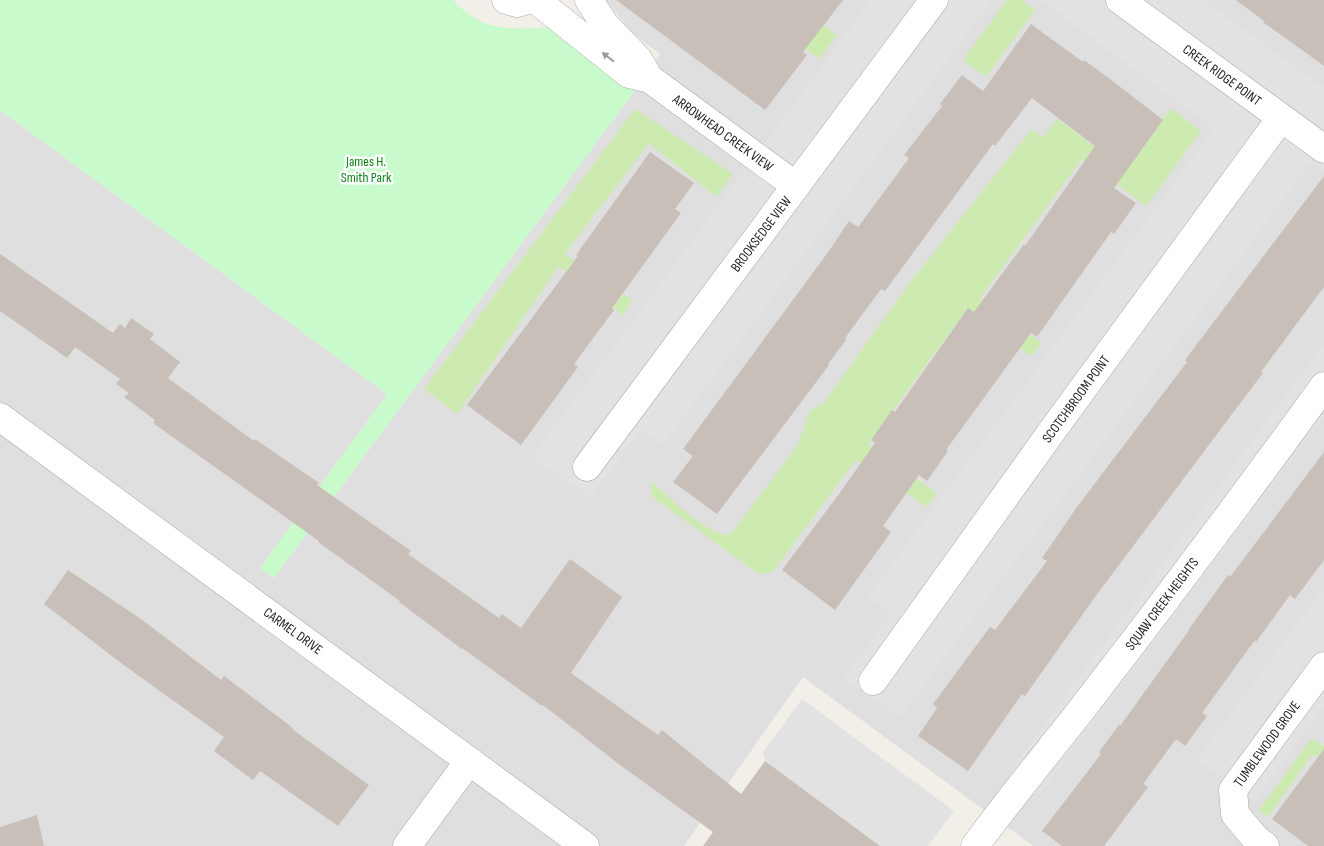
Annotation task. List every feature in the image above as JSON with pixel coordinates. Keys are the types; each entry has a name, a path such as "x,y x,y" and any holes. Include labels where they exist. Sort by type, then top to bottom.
{"street":[{"path":"506,0 517,3 528,0"},
{"name":"ARROWHEAD CREEK VIEW","path":"536,0 629,74 650,80 796,186"},
{"name":"ARROWHEAD CREEK VIEW","path":"589,0 605,25 638,59 650,80"},
{"name":"BROOKSEDGE VIEW","path":"587,467 934,0"},
{"name":"CREEK RIDGE POINT","path":"1120,0 1324,149"},
{"name":"SCOTCHBROOM POINT","path":"873,681 1052,431 1281,118"},
{"name":"SQUAW CREEK HEIGHTS","path":"975,846 1099,687 1324,386"},
{"name":"CARMEL DRIVE","path":"0,418 585,846"},
{"name":"TUMBLEWOOD GROVE","path":"1265,846 1255,838 1235,814 1233,790 1324,666"},
{"path":"407,846 469,761"}],"shaded area":[{"path":"606,0 1324,0 1324,846 1033,846 803,677 684,846 0,846 0,110 387,394 261,568 274,578 660,54 632,33"},
{"path":"871,0 992,0 663,445 641,429 591,497 532,457"},
{"path":"1041,0 1203,0 1324,88 1324,173 1310,163 900,717 844,678 891,614 868,597 1214,129"},
{"path":"1324,343 1324,417 1039,795 1008,774"},
{"path":"1324,588 1324,706 1255,801 1196,760"},
{"path":"802,699 954,811 928,846 880,846 765,761 763,752"}],"green space":[{"name":"James H. Smith Park","path":"0,0 453,0 472,16 492,26 520,29 555,26 636,89 274,578 260,568 387,394 0,110"},
{"path":"739,0 787,0 837,35 819,59"},
{"path":"1007,0 1025,0 1024,2 1035,10 986,77 963,60"},
{"path":"1171,108 1201,131 1146,206 1082,159 980,298 1041,343 1031,356 967,309 868,444 937,493 927,507 856,460 772,573 759,574 655,499 651,493 651,482 707,528 727,535 734,530 797,446 810,411 823,404 908,285 1031,130 1043,137 1057,119 1126,169"},
{"path":"635,109 733,174 716,197 649,143 565,254 632,300 623,315 559,266 457,414 424,389"},
{"path":"1311,739 1324,746 1324,750 1319,758 1312,755 1268,817 1259,810"}],"building":[{"path":"616,0 843,0 803,52 807,55 765,110"},
{"path":"1236,0 1324,0 1324,66 1263,22"},
{"path":"1031,24 1083,62 1084,60 1163,120 1114,188 1136,203 1114,234 1111,232 1037,337 1031,333 946,450 948,451 927,481 919,475 883,526 891,532 835,610 782,570 875,443 871,440 892,410 895,412 968,308 974,312 1024,244 1025,246 1095,146 1032,98 995,146 993,144 885,291 881,289 845,338 846,340 829,365 717,514 673,482 693,456 683,449 849,221 858,227 909,158 904,155 942,106 940,104 962,75 983,91"},
{"path":"650,152 694,183 675,209 681,213 612,308 614,310 574,364 578,367 521,445 467,405 578,256 576,255"},
{"path":"1324,176 1324,287 1261,372 1263,373 1095,597 1025,696 1022,694 968,771 918,736 937,708 933,704 990,627 995,630 1047,561 1042,558 1077,507"},
{"path":"0,254 113,333 120,324 125,328 131,318 154,334 150,339 180,362 168,378 254,441 255,439 319,483 317,485 411,551 408,554 499,618 502,614 521,628 570,559 622,597 571,673 658,735 662,730 741,794 765,761 880,846 703,846 713,832 620,765 543,705 462,649 319,541 153,423 155,420 124,397 129,393 116,384 120,379 75,347 67,358 0,311"},
{"path":"1324,452 1324,560 1295,599 1290,595 1256,642 1255,640 1202,713 1207,716 1185,746 1176,739 1143,784 1148,787 1104,846 1062,846 1042,831 1101,754 1099,752 1120,726 1228,575 1230,577"},
{"path":"68,570 141,619 221,680 224,676 292,729 369,785 338,826 260,771 253,780 214,751 224,737 121,663 44,604"},
{"path":"1324,749 1324,846 1308,846 1272,819"},
{"path":"37,815 44,846 0,846 0,827"}]}
